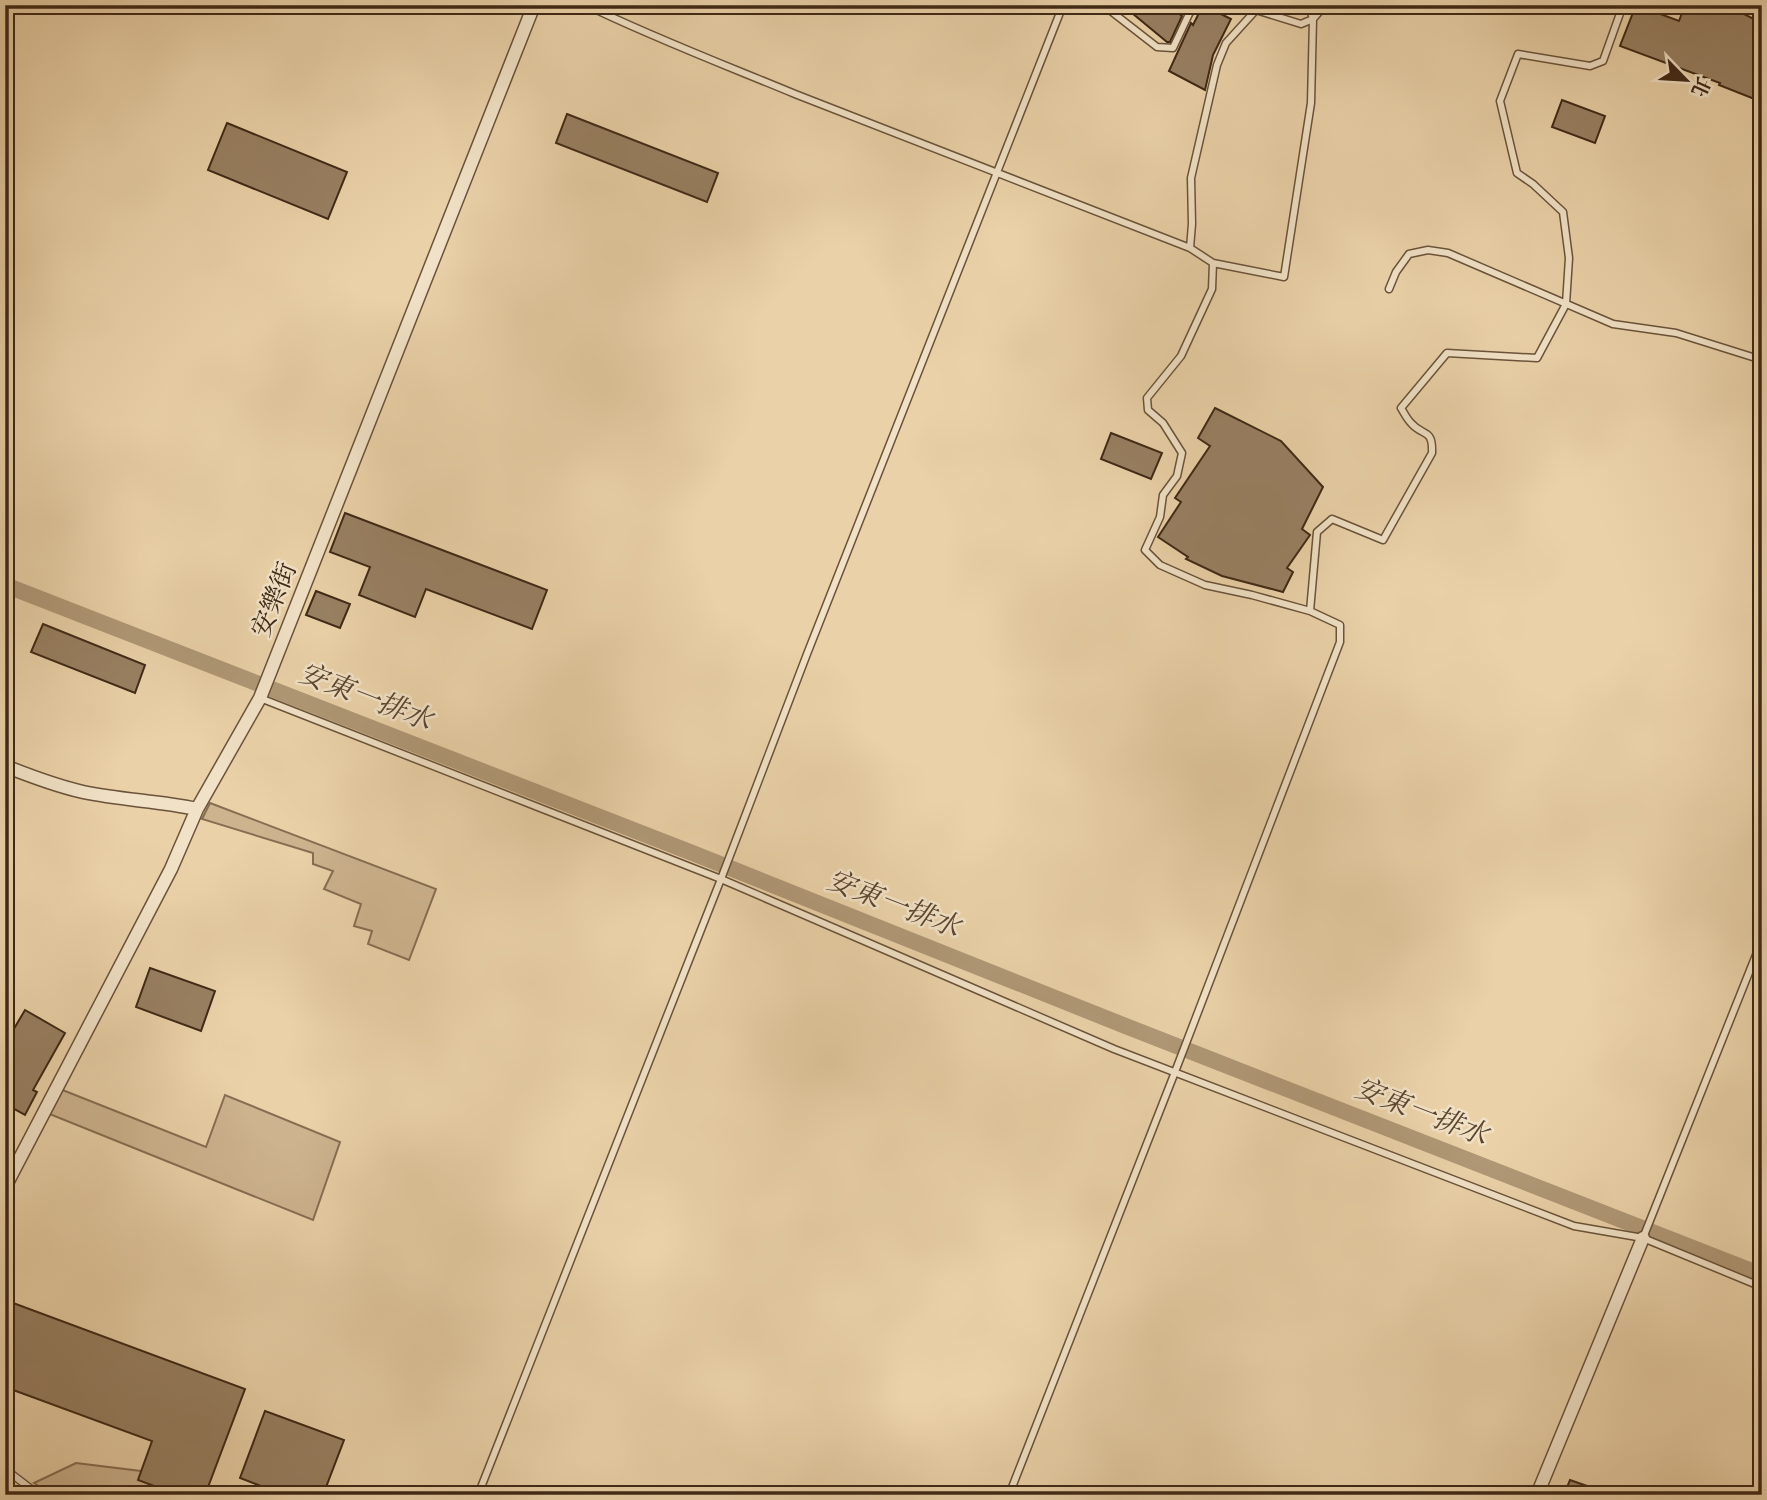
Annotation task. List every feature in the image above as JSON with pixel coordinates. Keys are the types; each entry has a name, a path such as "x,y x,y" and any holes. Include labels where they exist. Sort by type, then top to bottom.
{"street":[{"name":"安樂街","path":"5,1187 171,869 197,810 260,698 534,5"},
{"path":"5,766 81,792 197,810"},
{"path":"1537,1495 1643,1238"}],"lane":[{"path":"586,5 638,31 944,154 1190,248 1213,262 1284,277 1311,103 1313,19 1308,5"},
{"path":"478,1495 1063,5"},
{"path":"1103,5 1157,47 1174,48 1189,14 1196,5"},
{"path":"1240,5 1301,24 1313,19 1325,5"},
{"path":"1310,611 1317,532 1332,519 1383,540 1432,453 1432,442 1428,434 1412,425 1401,408 1447,353 1537,358 1566,304 1569,258 1563,212 1517,173 1500,102 1518,54 1590,66 1603,61 1623,5"},
{"path":"1190,248 1191,178 1217,65 1226,43 1256,10"},
{"path":"1389,289 1396,272 1409,254 1428,250 1448,253 1613,324 1676,333 1762,360"},
{"path":"1009,1495 1340,642 1340,625 1310,611 1205,585 1160,565 1145,550 1160,517 1163,495 1177,476 1182,453 1163,423 1148,410 1147,398 1181,356 1212,289 1213,262"},
{"path":"260,698 721,879 1101,1043 1574,1226 1643,1238 1762,1287"},
{"path":"1643,1238 1762,940"},
{"path":"5,1469 39,1495"}],"shaded area":[{"path":"210,803 436,889 409,960 368,944 372,931 354,926 361,904 324,889 333,871 313,864 313,853 202,819"},
{"path":"60,1089 206,1147 225,1095 340,1142 313,1220 47,1113"},
{"path":"76,1463 141,1471 174,1495 52,1495 34,1483"}],"building":[{"path":"1138,5 1169,5 1182,16 1170,42 1132,13"},
{"path":"1203,5 1231,19 1213,55 1205,90 1169,71 1191,23 1193,25"},
{"path":"1636,5 1679,21 1685,5 1726,5 1762,23 1762,102 1719,85 1720,83 1620,46"},
{"path":"1562,100 1605,116 1595,143 1552,127"},
{"path":"567,114 718,173 707,202 556,143"},
{"path":"227,123 347,172 328,219 208,170"},
{"path":"1215,408 1281,441 1323,487 1302,529 1310,535 1287,568 1293,572 1283,592 1222,576 1186,559 1188,557 1158,537 1181,502 1175,498 1210,446 1198,438"},
{"path":"1111,433 1162,453 1151,479 1101,459"},
{"path":"345,513 547,590 532,629 426,589 415,617 359,595 370,567 330,552"},
{"path":"316,591 350,604 340,628 306,615"},
{"path":"43,624 145,665 135,693 31,652"},
{"path":"150,968 215,991 201,1031 136,1007"},
{"path":"25,1010 65,1033 33,1090 37,1092 25,1115 5,1104 5,1044"},
{"path":"5,1300 245,1389 205,1495 178,1495 138,1480 152,1441 5,1387"},
{"path":"265,1411 344,1440 323,1495 284,1495 240,1478"},
{"path":"1570,1480 1607,1495 1572,1495 1565,1492"}],"waterway":[{"name":"安東一排水","path":"5,585 1762,1275"}]}
